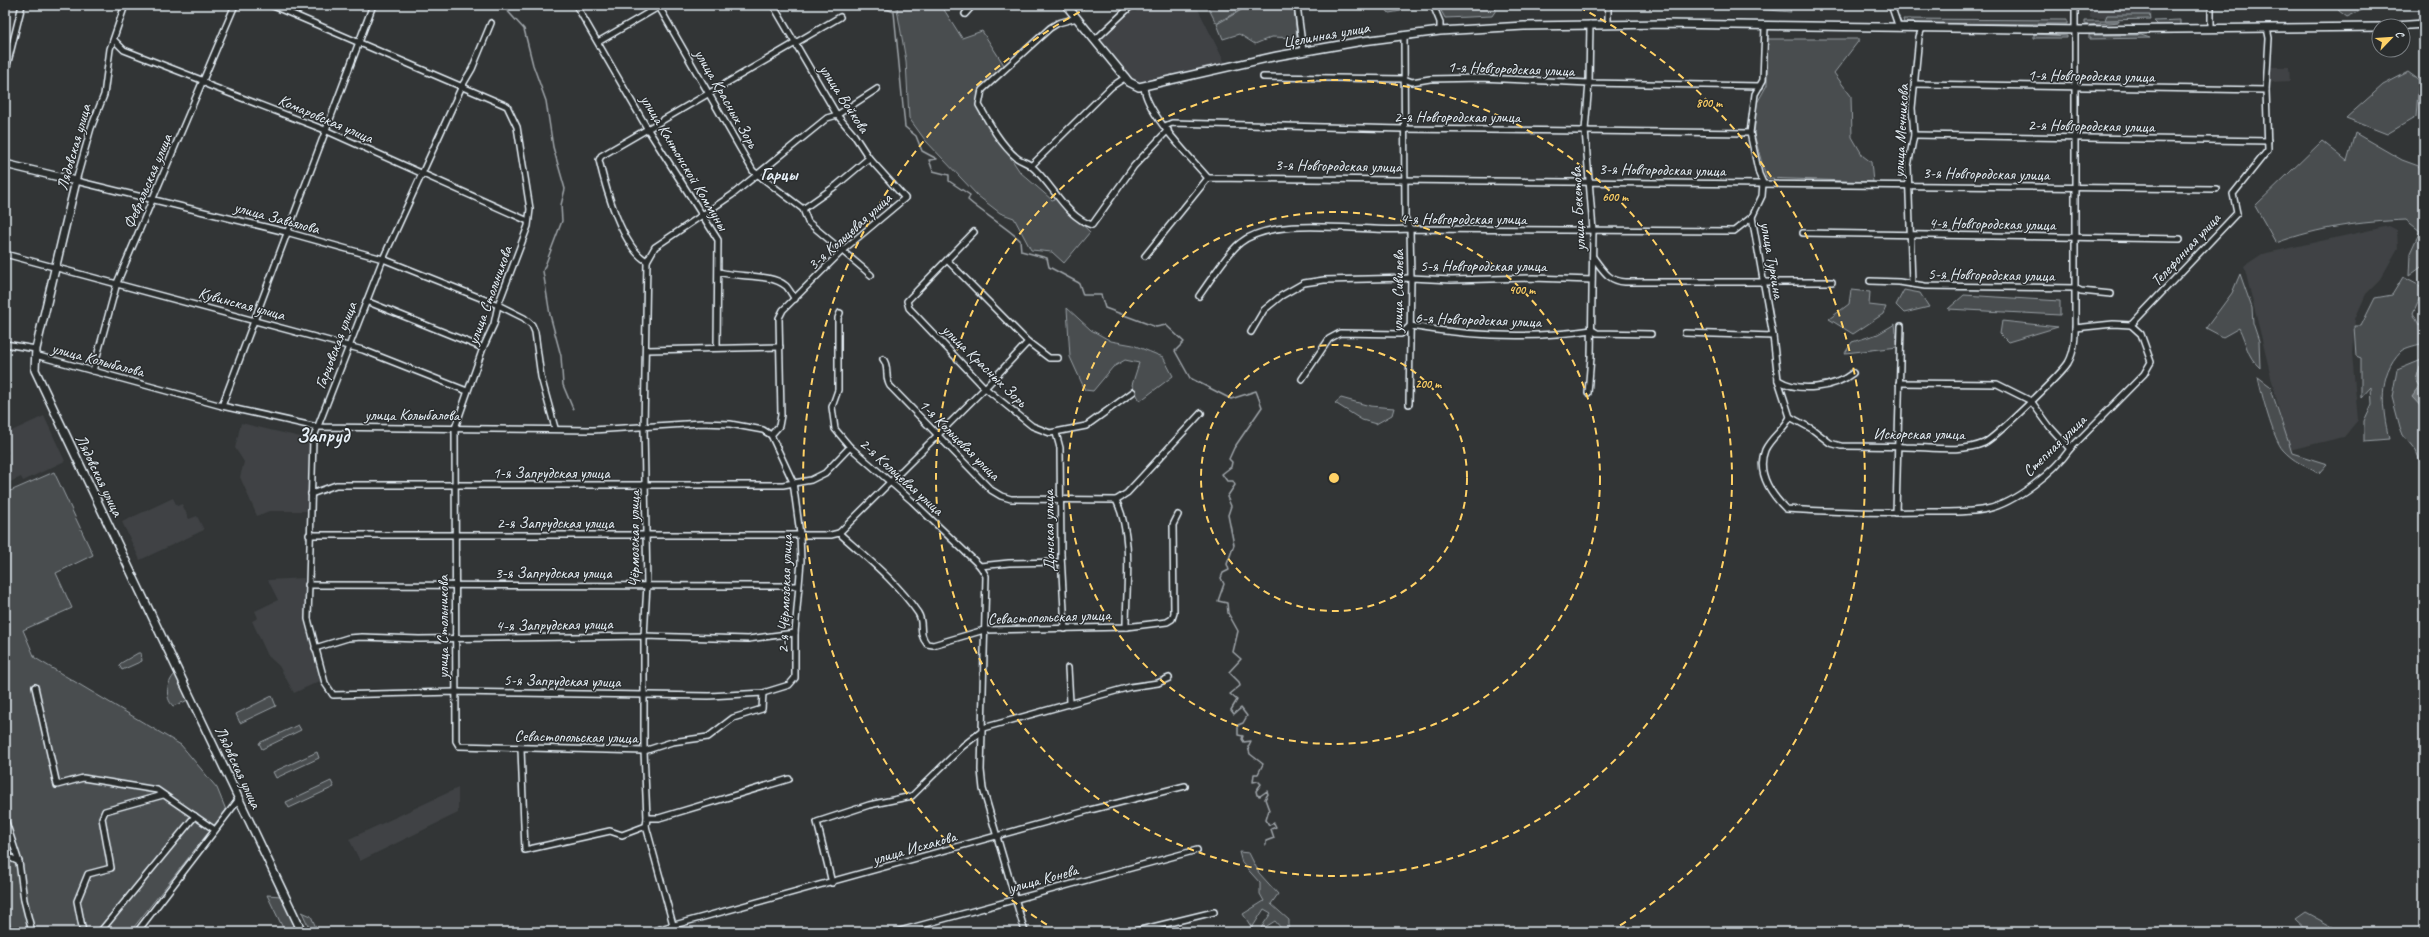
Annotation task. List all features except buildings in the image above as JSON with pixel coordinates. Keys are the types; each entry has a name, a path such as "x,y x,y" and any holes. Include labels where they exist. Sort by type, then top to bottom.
{"main road":[{"path":"1066,5 1126,77 1134,85 1144,87"},
{"name":"Целинная улица","path":"1144,87 1303,51 1404,35 1440,31 1590,24 2076,30 2371,27"},
{"path":"2411,25 2424,24"},
{"name":"улица Завьялова","path":"5,164 76,181"},
{"name":"Лядовская улица","path":"76,181 35,352 35,370 302,932"}],"street":[{"path":"5,74 22,5"},
{"name":"Лядовская улица","path":"76,181 91,128 104,95 110,49 125,5"},
{"name":"Февральская улица","path":"93,371 117,283 235,5"},
{"name":"улица Стольникова","path":"270,5 507,106 517,127 526,176 530,209 528,221 498,305 494,324 483,348 455,428 455,692 456,741 461,747"},
{"path":"222,406 253,319 373,5"},
{"name":"улица Кантонской Коммуны","path":"576,5 648,128 718,240 719,272 717,347"},
{"path":"598,42 659,5"},
{"name":"улица Красных Зорь","path":"659,5 757,175"},
{"name":"улица Войкова","path":"773,5 837,115 854,135 869,158 905,198"},
{"path":"965,14 972,5"},
{"path":"1095,40 1132,5"},
{"path":"1297,5 1303,51"},
{"path":"1433,5 1440,22 1440,31"},
{"path":"1608,5 1608,24"},
{"path":"1891,5 1899,28"},
{"name":"Искорская улица","path":"1790,417 1812,429 1835,445 1949,448 1984,443 2031,401 2068,363 2075,328 2074,187 2077,88 2075,5"},
{"path":"2211,5 2211,29"},
{"path":"840,17 708,92 601,156 599,160 607,196 630,244 638,257 646,261 655,247 757,175 827,118 837,115 876,89"},
{"path":"1077,18 1058,23 1050,28 982,90 979,105 991,126 1017,158 1031,166 1071,210 1086,223 1092,225 1134,166 1167,128"},
{"name":"Гарцовская улица","path":"333,695 325,683 308,619 309,535 313,439 383,259 462,86 472,69 491,23"},
{"name":"улица Бекетова","path":"1588,393 1592,330 1593,257 1593,230 1586,130 1589,83 1590,24"},
{"name":"улица Туркина","path":"1765,27 1764,80 1752,106 1750,133 1759,174 1763,183 1762,196 1752,217 1759,254 1762,282 1773,336 1778,380 1790,417"},
{"name":"улица Мечникова","path":"1912,284 1912,234 1908,166 1914,135 1912,108 1916,84 1918,49 1922,28"},
{"name":"Телефонная улица","path":"2132,325 2237,213 2233,194 2268,150 2266,90 2269,38 2267,28"},
{"name":"улица Сивилева","path":"1404,35 1405,217 1410,229 1411,278 1409,404"},
{"name":"Комаровская улица","path":"114,40 124,50 204,81 208,85 325,130 528,221"},
{"path":"1031,166 1111,87 1126,77"},
{"name":"1-я Новгородская улица","path":"1263,77 1404,79 1412,82 1430,79 1480,78 1589,83 1760,86"},
{"name":"1-я Новгородская улица","path":"1916,84 2077,88 2266,90"},
{"path":"1144,87 1146,99 1167,128 1208,178 1145,256"},
{"name":"2-я Новгородская улица","path":"1167,128 1172,123 1404,129 1586,130 1652,134 1750,133"},
{"name":"2-я Новгородская улица","path":"1914,135 2268,141"},
{"path":"803,209 837,186 869,158"},
{"path":"757,175 775,185 803,209 808,222 871,274"},
{"name":"3-я Новгородская улица","path":"1208,178 2216,189"},
{"name":"улица Завьялова","path":"76,181 286,232 383,259 498,305 524,318 532,325 535,332 541,377 556,428"},
{"name":"3-я Кольцевая улица","path":"771,435 779,426 781,415 779,318 783,310 843,250 905,198"},
{"name":"4-я Новгородская улица","path":"1199,296 1238,244 1251,234 1285,228 1327,227 1389,231 1410,229 1734,230 1752,217"},
{"path":"974,232 947,260 1028,342 1049,358 1058,358"},
{"name":"4-я Новгородская улица","path":"1803,233 2180,239"},
{"name":"Кувинская улица","path":"5,254 253,319 349,346 467,391"},
{"path":"1593,257 1608,276 1616,281 1832,282"},
{"name":"улица Красных Зорь","path":"947,260 907,301 908,308 985,388 1032,426 1050,433 1086,426 1134,392"},
{"name":"Чёрмозская улица","path":"646,261 647,350 644,428 647,585 644,636 644,751 647,818 646,826 675,932"},
{"path":"719,272 733,276 770,278 786,286 795,299"},
{"name":"5-я Новгородская улица","path":"1252,332 1264,310 1281,296 1304,283 1324,280 1411,278 1451,280 1533,278 1592,280"},
{"name":"5-я Новгородская улица","path":"1870,281 1912,284 2075,288 2081,291 2111,294"},
{"path":"366,301 483,348"},
{"name":"2-я Кольцевая улица","path":"840,313 838,318 838,390 832,407 832,420 835,429 850,447 889,481 980,566"},
{"path":"2075,328 2113,324 2132,325"},
{"name":"Степная улица","path":"1790,417 1786,425 1765,450 1765,480 1771,493 1786,509 1896,512 1980,510 2006,502 2024,491 2062,460 2070,448 2144,374 2151,362 2141,334 2132,325"},
{"name":"6-я Новгородская улица","path":"1302,379 1329,339 1340,333 1401,334 1410,326 1465,334 1567,334 1592,330 1597,333 1651,334"},
{"path":"1896,512 1901,326"},
{"path":"1685,333 1773,336"},
{"path":"839,533 889,481 985,388 1028,342"},
{"name":"улица Колыбалова","path":"5,344 93,371 222,406 317,427 556,428 593,430 644,428 701,423 730,424 763,430 771,435"},
{"path":"647,350 717,347 751,349 780,347"},
{"name":"1-я Кольцевая улица","path":"883,359 886,363 886,377 890,386 991,490 1001,496 1035,501 1060,499 1116,500"},
{"path":"1778,380 1787,386 1798,388 1843,381 1853,373"},
{"path":"1900,383 1997,384 2031,401 2050,427 2070,448"},
{"path":"1126,627 1126,534 1116,500 1127,493 1201,413"},
{"name":"Донская улица","path":"1056,433 1060,448 1061,562 1065,629"},
{"name":"2-я Чёрмозская улица","path":"771,435 793,482 800,534 801,561 797,586 794,678 790,685"},
{"name":"1-я Запрудская улица","path":"311,494 336,485 783,485 811,480 825,473 850,447"},
{"name":"Севастопольская улица","path":"839,533 883,571 905,596 920,615 921,636 927,644 933,645 984,630 1126,627 1167,622 1172,619 1174,613 1173,525 1178,515"},
{"name":"2-я Запрудская улица","path":"309,535 831,535 839,533"},
{"path":"1025,932 983,789 981,770 984,630 987,586 986,576 980,566 1009,563 1061,562"},
{"name":"3-я Запрудская улица","path":"308,585 797,586"},
{"name":"4-я Запрудская улица","path":"315,648 348,638 362,637 455,638 644,636 748,639 795,633"},
{"path":"1068,668 1070,702"},
{"path":"832,883 817,822 869,805 912,796 963,746 982,730 1070,702 1130,686 1158,683 1169,678"},
{"name":"5-я Запрудская улица","path":"333,695 455,692 709,696 763,693 790,685"},
{"path":"35,687 58,785 83,778 157,790 215,830"},
{"name":"Севастопольская улица","path":"461,747 644,751 672,742 708,737 733,718 762,709 763,693"},
{"path":"521,749 525,850 610,831 622,835 646,826"},
{"path":"647,818 659,818 789,779"},
{"name":"улица Исхакова","path":"649,932 832,883 1098,808 1185,786"},
{"path":"82,932 77,901 88,874 111,868 102,818 105,811 163,795"},
{"path":"136,932 239,799"},
{"path":"100,932 195,816"},
{"path":"5,819 19,862 24,900 32,932"},
{"name":"улица Конева","path":"896,932 1197,850"},
{"path":"5,864 7,856 19,862"},
{"path":"1132,932 1214,912"},
{"path":"5,922 8,932"}],"shaded area":[{"path":"898,5 941,5 962,38 982,31 1004,65 978,91 977,107 1020,172 1052,200 1055,199 1090,232 1064,263 1052,252 1031,250 1014,218 1000,213 978,196 925,140 909,118 906,61 897,9"},
{"path":"1144,5 1196,5 1225,63 1143,83 1130,78 1099,40 1132,9 1135,12"},
{"path":"1250,5 1294,5 1297,38 1272,37 1255,44 1239,34 1223,39 1217,24"},
{"path":"1383,5 1401,5 1401,11 1389,13"},
{"path":"1438,5 1492,5 1496,10 1492,16 1445,18"},
{"path":"1757,5 1788,5 1791,12 1757,9"},
{"path":"1790,5 1829,5 1829,10 1792,10"},
{"path":"2090,5 2151,5 2152,18 2090,18"},
{"path":"2337,5 2366,5 2364,9 2347,17 2339,11"},
{"path":"1248,6 1216,23 1208,7"},
{"path":"2107,15 2150,15 2151,19 2105,20"},
{"path":"1903,19 2067,20 2067,24 1904,23"},
{"path":"2180,20 2180,25 2158,25 2154,21"},
{"path":"2085,21 2119,22 2089,25 2085,24"},
{"path":"2034,34 2067,36 2067,38 2034,38"},
{"path":"2089,35 2141,35 2150,38 2089,39"},
{"path":"1767,39 1860,39 1834,73 1851,96 1852,137 1863,156 1871,162 1873,182 1766,178 1754,134 1757,103 1767,85"},
{"path":"2271,67 2289,67 2290,81 2271,82"},
{"path":"2408,72 2419,80 2416,117 2387,134 2346,118 2383,85"},
{"path":"2355,133 2402,160 2424,168 2424,265 2409,276 2410,253 2420,231 2406,220 2340,226 2308,233 2276,243 2255,206 2322,141 2347,161"},
{"path":"2389,226 2397,230 2398,248 2380,280 2366,294 2355,319 2352,353 2358,420 2344,437 2289,450 2244,266 2262,254"},
{"path":"2240,274 2252,308 2253,323 2259,341 2260,368 2249,354 2239,328 2223,337 2206,328 2232,293"},
{"path":"2403,277 2424,288 2413,313 2419,325 2424,326 2424,343 2401,351 2393,360 2388,371 2383,393 2383,404 2389,439 2364,441 2364,421 2372,404 2371,387 2361,398 2361,358 2356,356 2354,326 2361,326 2375,298 2392,295"},
{"path":"1851,290 1870,292 1869,305 1886,307 1883,314 1853,334 1829,319 1849,304"},
{"path":"1904,290 1920,293 1929,307 1904,313 1896,305"},
{"path":"1964,295 2060,301 2060,315 1948,309"},
{"path":"1067,308 1091,330 1111,341 1133,345 1163,357 1173,376 1140,401 1132,385 1139,363 1125,360 1113,367 1093,391 1085,390 1070,357"},
{"path":"2002,321 2058,327 2008,342 2000,334"},
{"path":"1895,324 1898,347 1845,353 1852,342 1878,334"},
{"path":"2424,359 2424,471 2416,451 2403,435 2392,397 2397,370"},
{"path":"2420,366 2424,366 2424,410 2412,397 2420,386 2416,380"},
{"path":"2258,377 2270,386 2292,453 2327,464 2319,473 2295,461 2279,444 2268,415"},
{"path":"1341,398 1370,406 1394,408 1392,415 1376,424 1362,420 1335,403"},
{"path":"44,416 65,461 23,481 21,477 10,482 5,470 5,455 9,453 5,443 5,434"},
{"path":"241,423 309,439 307,511 269,511 257,516 240,477 244,462 235,448"},
{"path":"54,472 93,555 56,573 72,608 23,630 35,658 181,745 217,788 226,810 130,932 5,932 5,487 8,492"},
{"path":"173,498 177,506 182,504 189,519 197,516 204,530 140,560 122,522"},
{"path":"304,578 304,620 320,681 294,693 279,666 268,656 252,621 258,618 255,611 278,600 268,580"},
{"path":"138,653 141,653 142,661 122,670 119,665"},
{"path":"175,674 187,696 186,701 173,706 168,698 168,685"},
{"path":"272,696 276,706 240,723 236,714"},
{"path":"298,725 301,730 262,749 259,743"},
{"path":"317,752 319,758 276,778 273,772"},
{"path":"331,781 334,787 289,808 286,802"},
{"path":"458,788 458,813 360,861 349,839"},
{"path":"1239,852 1249,853 1259,873 1278,894 1271,904 1289,920 1289,932 1275,932 1281,928 1275,921 1259,931 1271,913 1264,909 1252,928 1243,914 1264,901 1260,894 1260,883 1242,863"},
{"path":"267,895 281,896 298,932 285,932"},
{"path":"302,912 311,916 318,932 311,932"},
{"path":"2305,912 2342,932 2309,932 2295,919"}],"waterway":[{"path":"502,5 524,29 533,65 546,101 553,147 565,189 561,205 562,221 543,271 550,315 561,356 563,385 573,409"},
{"path":"886,5 884,8 894,12 905,127 916,136 922,151 937,159 929,160 933,171 949,175 949,181 970,195 968,200 1020,240 1021,251 1047,258 1049,267 1079,283 1083,295 1101,295 1105,308 1156,327 1166,325 1184,342 1175,351 1190,378 1231,399 1256,391 1262,407 1234,448 1229,459 1232,462 1231,467 1222,474 1227,481 1233,481 1235,485 1227,497 1231,506 1228,515 1234,545 1227,564 1229,570 1223,573 1221,578 1224,584 1218,601 1227,603 1228,613 1238,631 1233,652 1241,659 1229,672 1239,682 1240,686 1230,694 1237,700 1231,710 1234,714 1241,708 1247,716 1243,723 1238,725 1238,735 1243,736 1242,739 1244,742 1251,741 1248,747 1250,754 1263,764 1258,774 1254,774 1253,782 1258,781 1261,784 1256,791 1257,795 1260,796 1267,791 1268,794 1265,799 1269,810 1266,820 1269,825 1274,823 1276,827 1271,829 1274,838 1266,841 1266,845"}],"district":[{"name":"Гарцы","path":"779,174"},
{"name":"Запруд","path":"323,435"}]}
